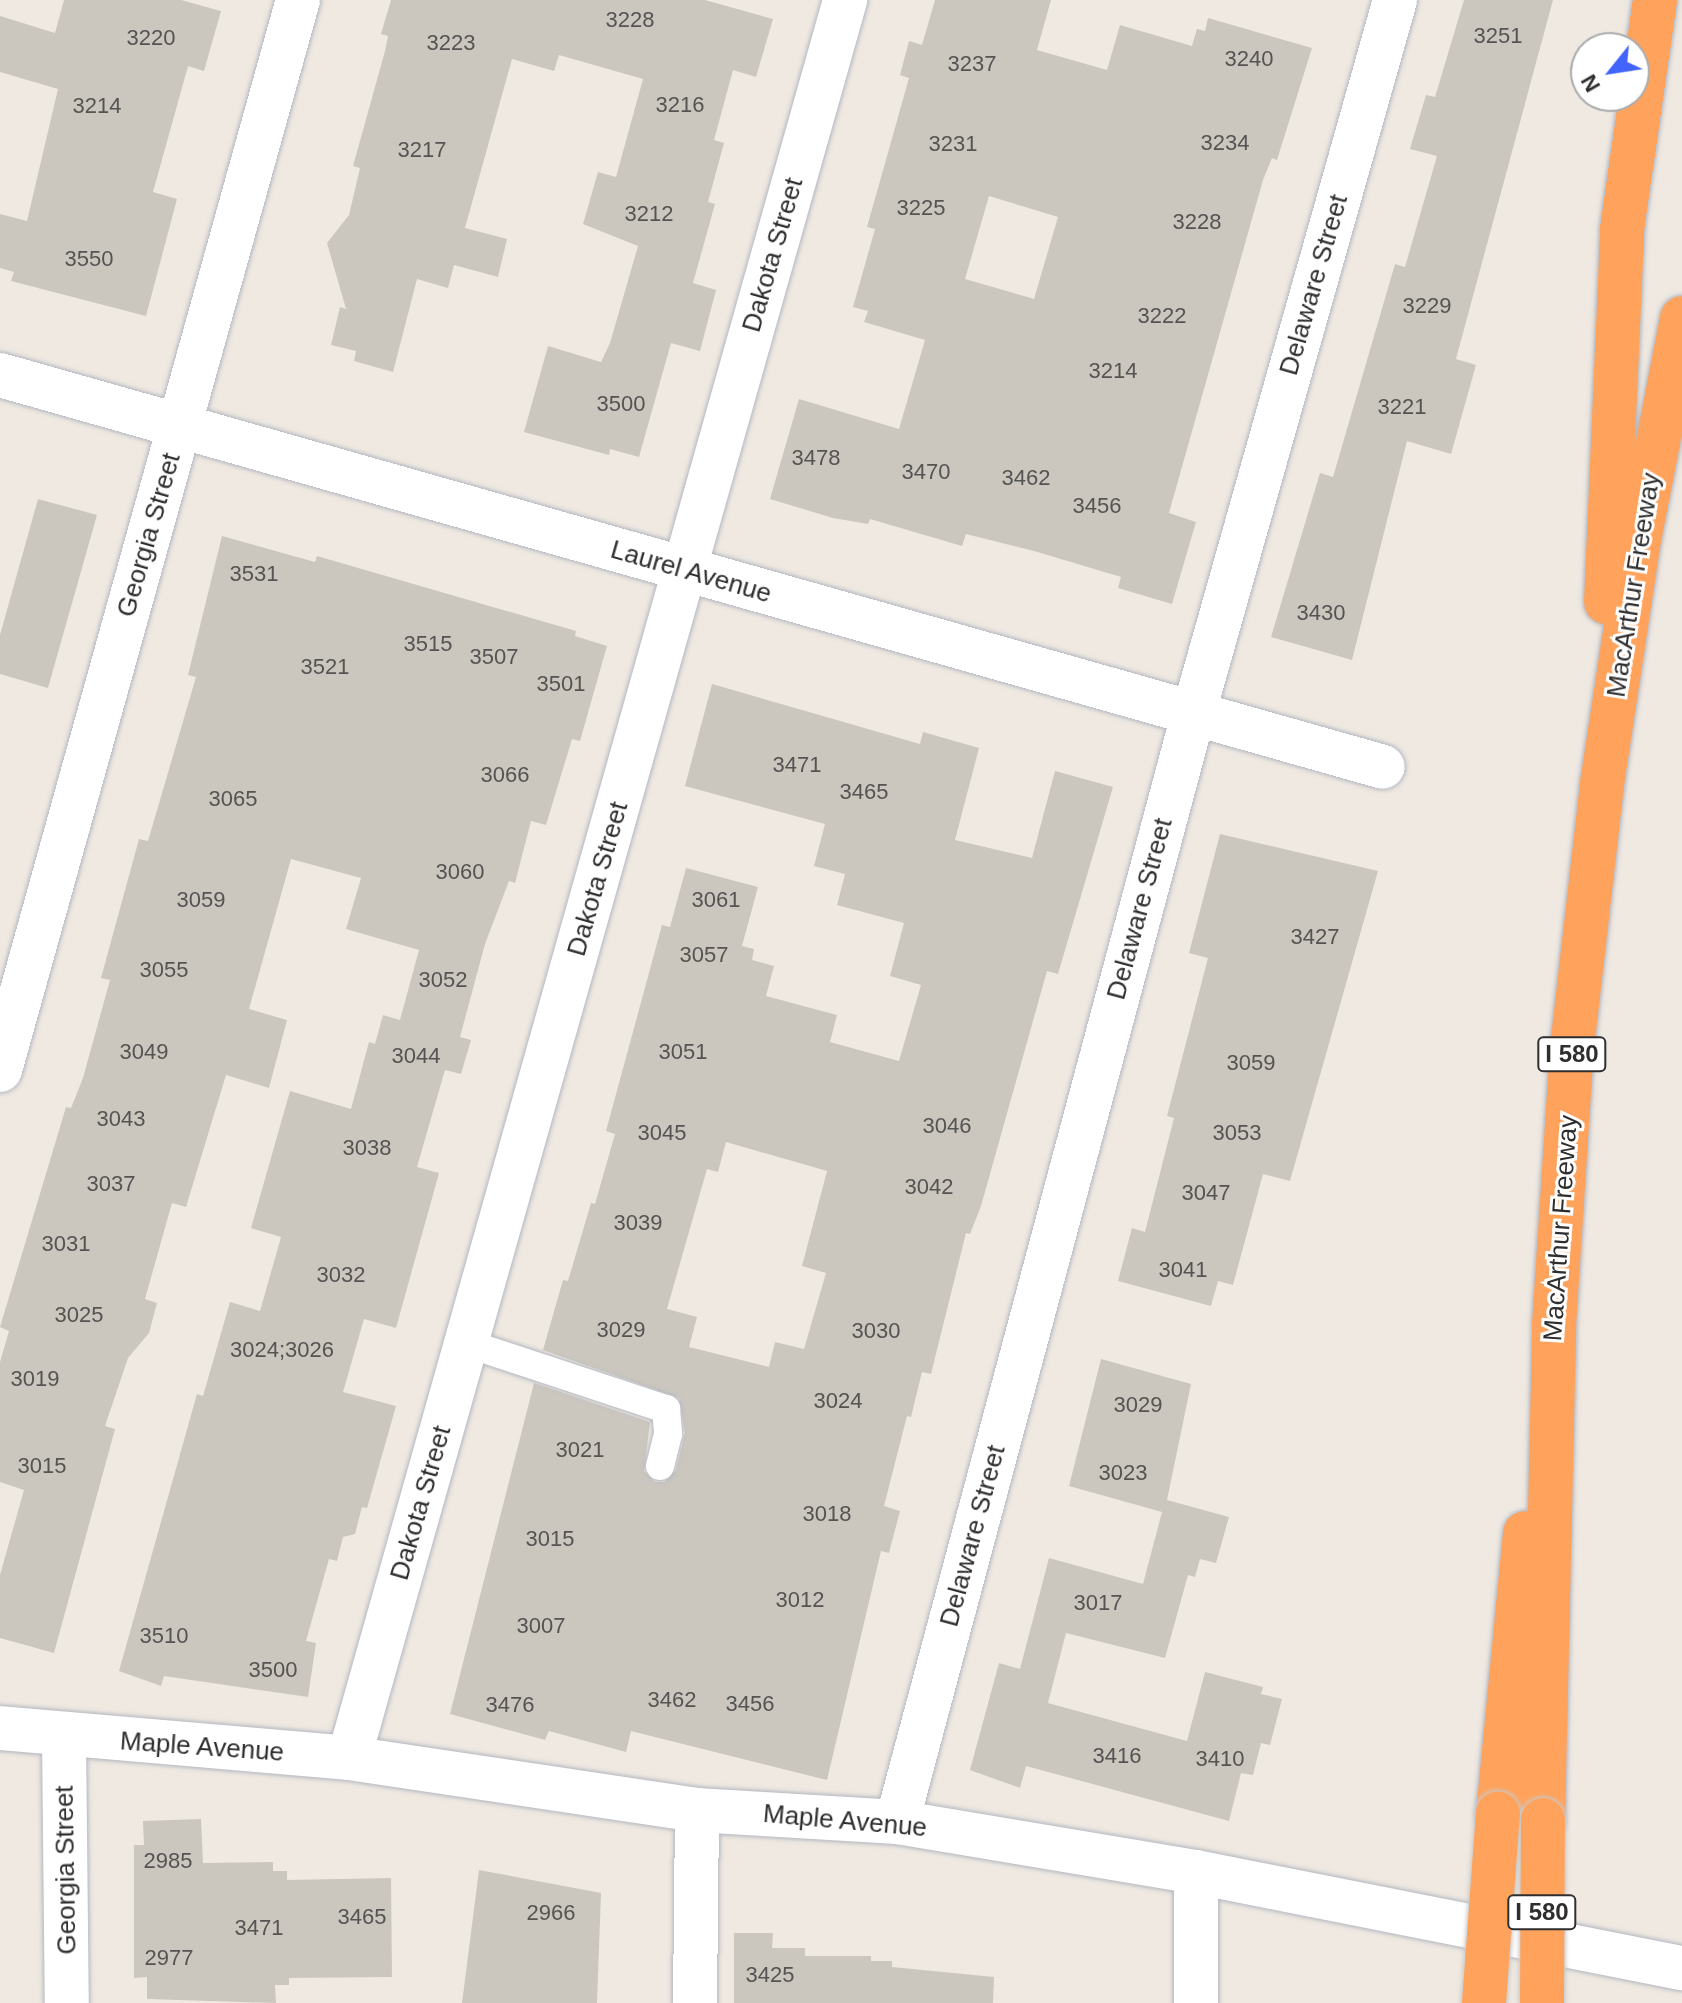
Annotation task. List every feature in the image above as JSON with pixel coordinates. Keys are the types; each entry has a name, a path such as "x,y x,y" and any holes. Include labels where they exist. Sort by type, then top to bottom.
{"highway":[{"path":"1602,784 1612,359 1622,229 1655,0"},
{"name":"MacArthur Freeway","path":"1542,2003 1554,1325 1572,1048 1602,784 1639,540 1682,318"},
{"path":"1484,2003 1516,1598 1554,1325"}],"street":[{"name":"Georgia Street","path":"0,1070 298,0"},
{"name":"Dakota Street","path":"349,1758 845,0"},
{"name":"Delaware Street","path":"897,1822 1193,715 1395,0"},
{"name":"Laurel Avenue","path":"0,375 1383,767"},
{"name":"Maple Avenue","path":"0,1728 64,1737 349,1758 697,1810 897,1822 1196,1872 1682,1968"},
{"name":"Georgia Street","path":"64,1737 67,2003"},
{"path":"695,2003 697,1810"},
{"path":"1196,1872 1196,2003"}],"lane":[{"path":"466,1343 666,1409 668,1434 660,1466"}],"building":[{"path":"64,0 181,0 221,11 204,71 188,66 153,192 177,199 146,316 11,281 14,272 0,268 0,214 27,221 58,89 0,72 0,16 55,33"},
{"path":"391,0 705,0 773,19 756,77 733,70 714,140 724,143 708,202 715,204 693,283 716,290 700,351 671,343 639,457 610,449 609,455 524,432 548,346 601,362 610,343 638,246 583,224 598,172 616,177 643,79 559,55 554,71 512,59 465,228 507,239 498,277 454,265 448,288 417,279 393,372 354,361 356,351 331,345 340,307 346,309 327,243 349,215 360,168 353,166 385,51 388,36 381,34"},
{"path":"935,0 1051,0 1037,50 1107,70 1120,25 1192,46 1197,29 1205,31 1208,18 1312,48 1277,160 1272,158 1263,180 1169,513 1196,522 1172,604 1118,588 1121,577 1034,551 966,534 962,546 870,519 868,524 833,518 770,499 799,399 899,429 925,340 864,322 868,311 853,307 875,229 867,227 909,78 900,75 909,41 922,45","holes":["989,196 1058,217 1034,299 965,279"]},
{"path":"1464,0 1553,0 1456,359 1476,365 1451,454 1407,441 1352,660 1271,637 1320,473 1333,477 1395,264 1405,267 1437,156 1410,149 1426,95 1435,97"},
{"path":"38,499 97,515 48,688 0,674 0,635"},
{"path":"222,536 315,562 317,556 576,631 575,636 607,646 580,741 572,739 546,825 531,821 515,883 509,881 485,944 460,1037 471,1040 461,1074 445,1070 417,1167 439,1173 396,1328 364,1319 343,1392 396,1406 367,1508 362,1507 355,1534 343,1537 337,1561 329,1559 306,1641 316,1643 308,1697 164,1676 161,1686 119,1671 197,1394 203,1396 230,1302 260,1311 281,1237 251,1228 290,1091 351,1109 369,1042 375,1044 383,1015 400,1020 419,950 346,929 361,878 291,859 249,1009 287,1020 269,1088 226,1075 186,1207 172,1203 145,1299 157,1303 149,1333 128,1358 105,1426 115,1429 54,1653 0,1638 0,1575 24,1490 0,1482 0,1362 9,1331 0,1327 66,1107 71,1108 83,1078 110,980 101,978 139,839 148,841 196,677 188,675"},
{"path":"712,684 920,744 923,732 979,748 955,840 1032,858 1055,771 1113,787 1058,974 1047,971 981,1206 970,1234 966,1233 931,1374 922,1372 911,1417 907,1416 884,1506 900,1511 889,1553 881,1551 827,1780 631,1731 626,1752 549,1731 545,1740 450,1714 534,1383 650,1422 644,1471 655,1482 664,1482 676,1470 685,1433 679,1398 543,1350 563,1280 568,1281 591,1203 595,1204 615,1134 606,1131 662,925 670,927 686,868 758,887 742,946 754,949 752,960 774,966 766,996 837,1015 830,1042 899,1061 921,985 890,976 904,923 837,905 845,874 814,866 825,824 685,786","holes":["726,1142 827,1171 802,1266 826,1273 804,1349 775,1342 769,1367 689,1347 697,1317 667,1309 707,1169 718,1172"]},
{"path":"1220,834 1378,871 1290,1181 1263,1174 1233,1285 1218,1281 1211,1306 1118,1281 1132,1228 1145,1232 1174,1118 1167,1116 1208,958 1189,953"},
{"path":"1101,1359 1191,1384 1167,1500 1229,1517 1216,1563 1200,1559 1195,1577 1188,1575 1165,1658 1066,1633 1048,1703 1187,1741 1205,1672 1263,1687 1261,1694 1282,1699 1270,1745 1261,1743 1253,1775 1241,1773 1229,1821 1026,1766 1020,1788 970,1770 999,1663 1020,1669 1049,1558 1143,1584 1162,1512 1069,1486"},
{"path":"201,1819 203,1863 273,1862 273,1871 287,1871 287,1880 391,1878 392,1977 289,1978 289,1985 275,1985 276,2003 147,1999 147,1977 134,1978 134,1845 144,1845 143,1821"},
{"path":"479,1870 601,1893 597,2003 462,2003"},
{"path":"734,1933 773,1933 772,1948 805,1948 805,1956 871,1956 871,1961 892,1961 892,1967 994,1977 993,2003 734,2003"}]}
